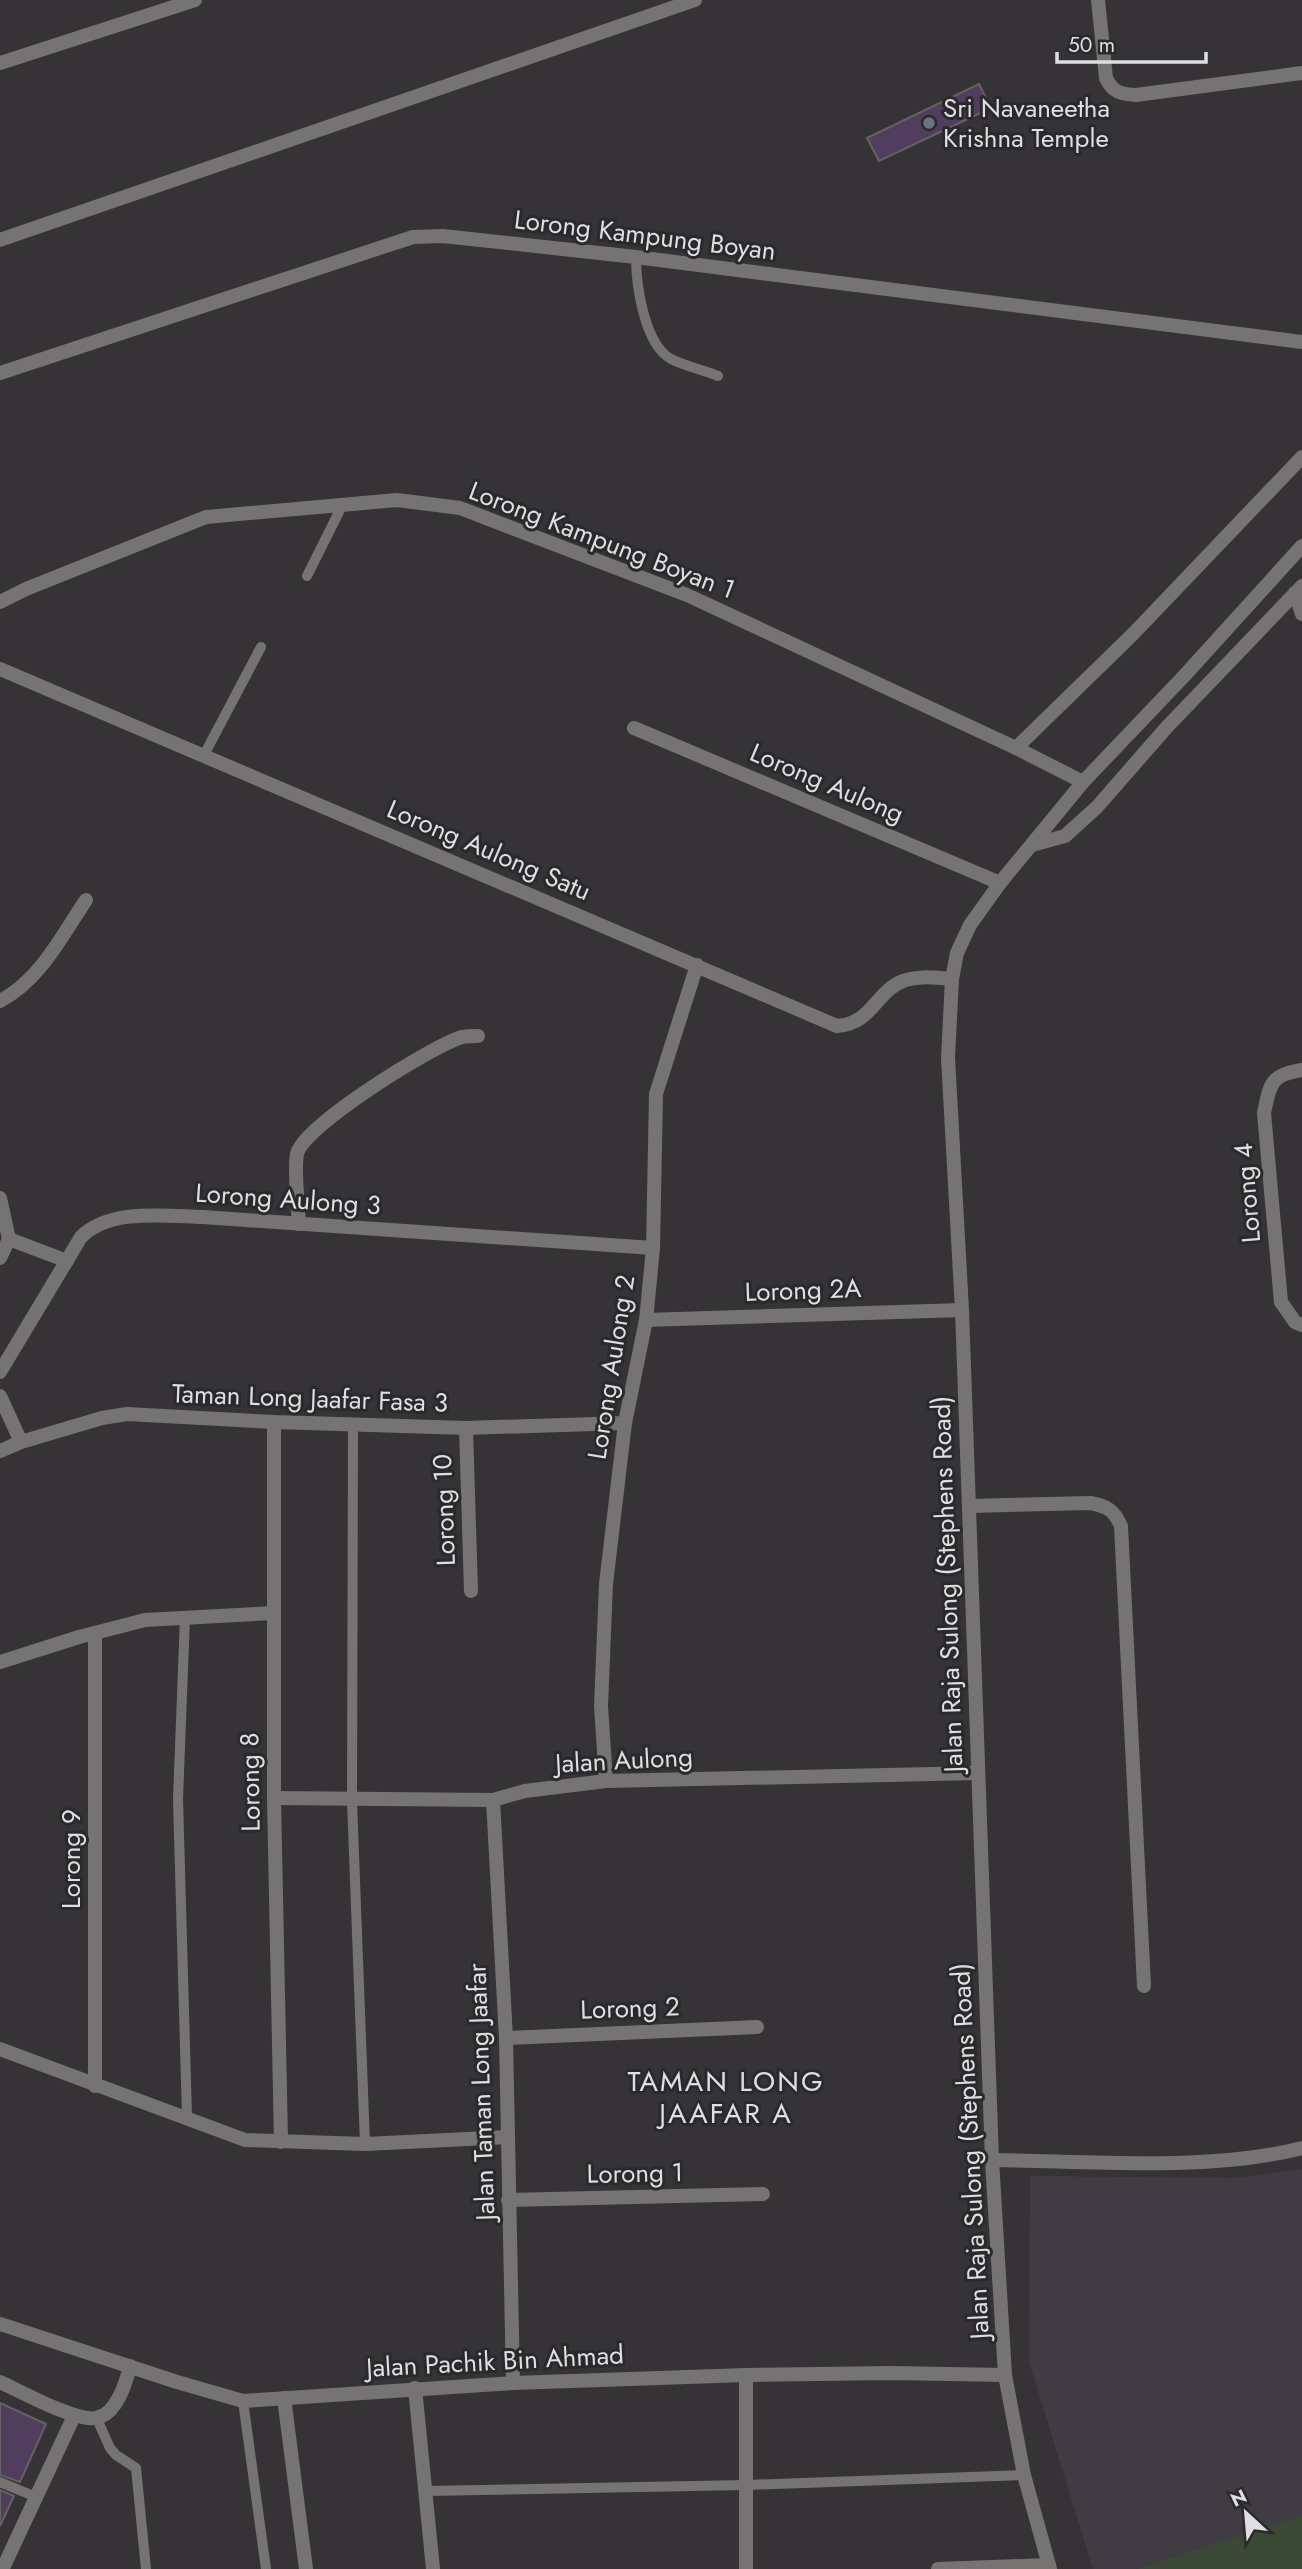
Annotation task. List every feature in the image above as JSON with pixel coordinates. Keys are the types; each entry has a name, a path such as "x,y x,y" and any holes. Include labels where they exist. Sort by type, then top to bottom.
{"street":[{"path":"0,62 195,0"},
{"path":"0,240 695,0"},
{"path":"1098,0 1106,78 1111,88 1119,93 1136,95 1302,73"},
{"name":"Lorong Kampung Boyan","path":"0,373 413,237 443,236 636,257 1302,342"},
{"path":"1016,748 1133,634 1302,457"},
{"name":"Lorong Kampung Boyan 1","path":"0,602 26,589 206,517 397,500 460,508 687,595 1016,748 1083,782"},
{"name":"Jalan Raja Sulong (Stephens Road)","path":"1050,2567 1024,2475 1005,2375 992,2160 962,1310 948,1058 952,979 957,953 971,925 1000,883 1083,782 1302,547"},
{"path":"1298,589 1302,614"},
{"path":"1032,845 1065,836 1097,807 1166,728 1298,589"},
{"name":"Lorong Aulong Satu","path":"0,669 838,1026 850,1025 863,1018 887,992 902,981 920,977 952,979"},
{"name":"Lorong Aulong","path":"634,728 1000,883"},
{"path":"0,1001 16,993 41,967 86,900"},
{"name":"Lorong Aulong 2","path":"606,1782 601,1706 606,1584 625,1423 646,1320 653,1248 656,1094 697,965"},
{"path":"299,1224 297,1153 305,1140 339,1112 406,1066 461,1037 478,1036"},
{"name":"Lorong 4","path":"1302,1070 1282,1073 1269,1087 1264,1113 1281,1302 1295,1322 1302,1325"},
{"path":"0,1198 9,1239 0,1258"},
{"name":"Lorong Aulong 3","path":"0,1372 81,1237 91,1227 128,1218 203,1217 653,1248"},
{"path":"9,1239 67,1261"},
{"name":"Lorong 2A","path":"646,1320 962,1310"},
{"path":"0,1396 21,1442"},
{"name":"Taman Long Jaafar Fasa 3","path":"0,1451 102,1418 127,1415 466,1428 625,1423"},
{"name":"Lorong 8","path":"274,1422 274,1798 281,2142"},
{"name":"Lorong 10","path":"466,1428 471,1591"},
{"path":"969,1506 1090,1503 1105,1506 1116,1513 1121,1526 1144,1986"},
{"path":"0,1662 145,1620 273,1613"},
{"name":"Lorong 9","path":"95,1633 95,2086"},
{"name":"Jalan Aulong","path":"274,1798 352,1801 493,1800 525,1791 606,1782 978,1773"},
{"name":"Jalan Taman Long Jaafar","path":"493,1800 506,2038 513,2383"},
{"name":"Lorong 2","path":"506,2038 757,2027"},
{"path":"0,2049 245,2140 365,2144 508,2137"},
{"path":"992,2160 1179,2162 1274,2156 1302,2148"},
{"name":"Lorong 1","path":"509,2200 763,2194"},
{"name":"Jalan Pachik Bin Ahmad","path":"0,2324 243,2401 415,2388 746,2375 1005,2375"},
{"path":"0,2382 74,2416 97,2418 107,2412 125,2389 130,2366"},
{"path":"746,2375 747,2569"},
{"path":"415,2388 433,2569"},
{"path":"284,2398 306,2569"},
{"path":"3,2568 74,2416"},
{"path":"937,2569 1050,2567"}],"lane":[{"path":"636,257 636,283 640,303 662,352 671,359 718,376"},
{"path":"307,576 343,504"},
{"path":"204,755 261,647"},
{"path":"354,1424 352,1801 365,2144"},
{"path":"185,1618 178,1799 187,2117"},
{"path":"243,2401 266,2569"},
{"path":"97,2418 110,2448 136,2468 146,2569"},
{"path":"426,2491 746,2485 1024,2475"},
{"path":"0,2482 36,2497"}],"shaded area":[{"path":"1302,2169 1302,2515 1136,2569 1093,2569 1029,2362 1030,2176 1236,2178"}],"green space":[{"path":"1302,2515 1302,2569 1136,2569"}],"building":[{"name":"Sri Navaneetha Krishna Temple","path":"979,84 991,108 879,161 867,138"},
{"path":"0,2403 46,2424 20,2482 0,2475"},
{"path":"0,2490 14,2496 0,2526"}],"place":[{"name":"Sri Navaneetha Krishna Temple","path":"929,123"}],"district":[{"name":"TAMAN LONG JAAFAR A","path":"726,2097"}]}
